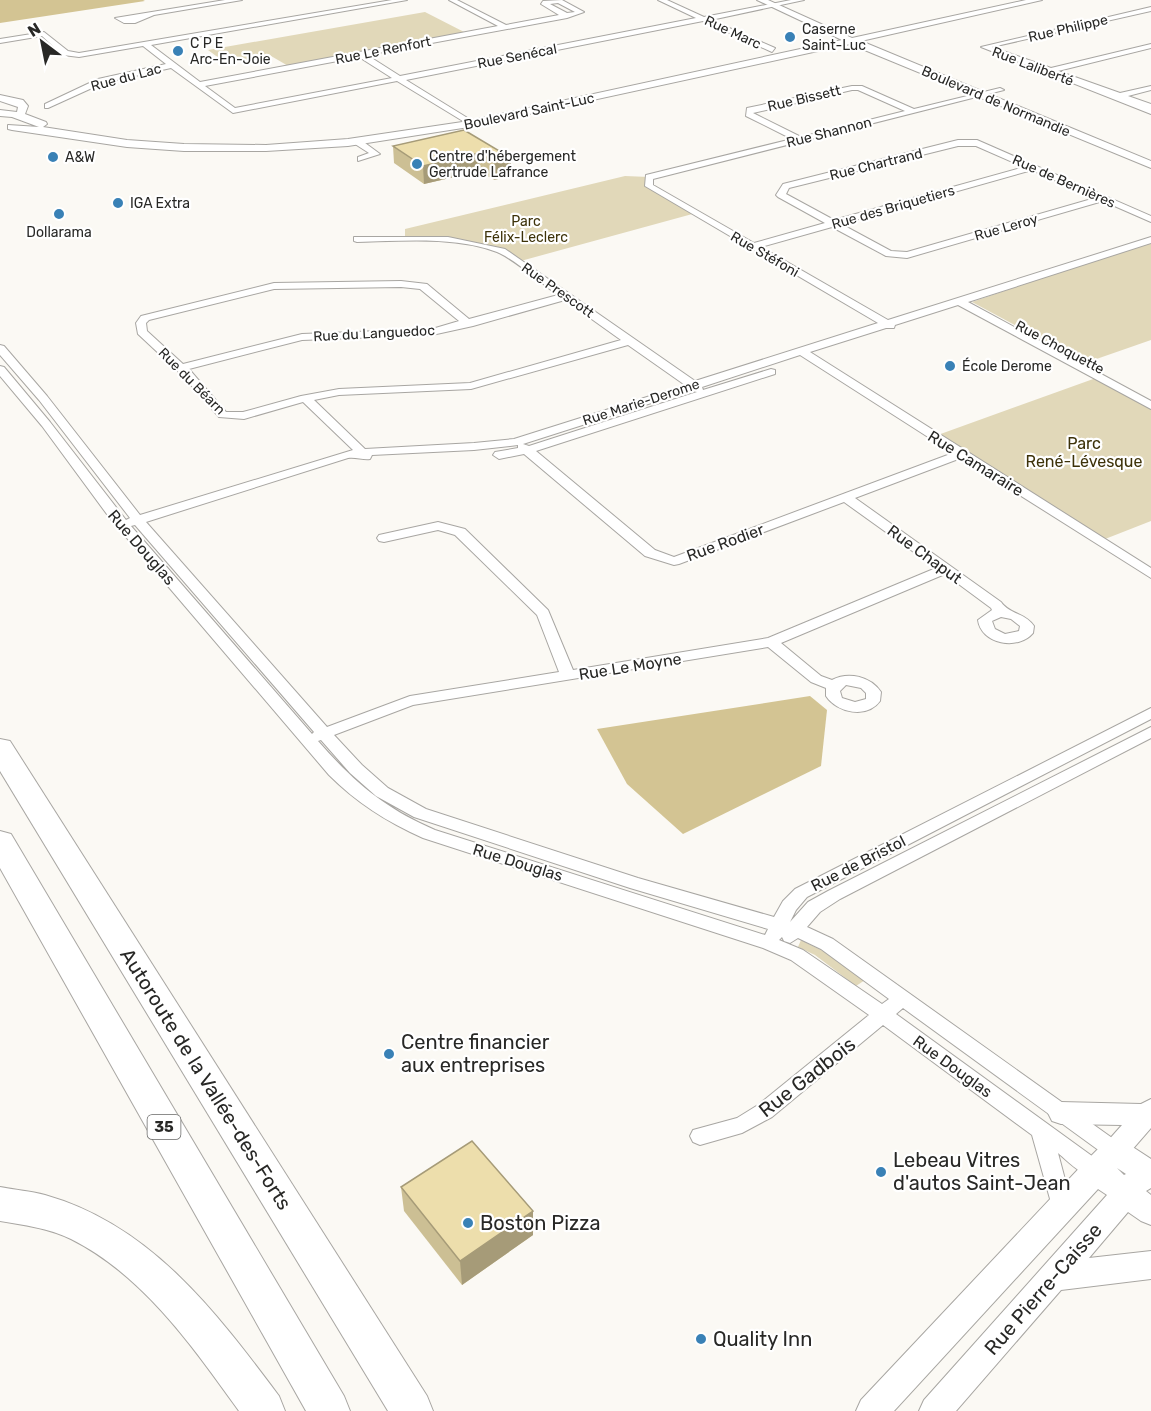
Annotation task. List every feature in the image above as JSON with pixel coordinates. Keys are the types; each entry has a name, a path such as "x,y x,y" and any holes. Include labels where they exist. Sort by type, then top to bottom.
{"highway":[{"name":"Autoroute de la Vallée-des-Forts","path":"0,748 412,1411"},
{"name":"35","path":"0,842 329,1411"},
{"path":"0,1204 29,1208 71,1221 94,1232 132,1256 166,1288 197,1323 264,1411"}],"main road":[{"name":"Rue Douglas","path":"1105,1161 1149,1171"},
{"name":"Rue Douglas","path":"1105,1161 1127,1194 1151,1212"},
{"path":"872,1411 1105,1161"},
{"name":"Rue Pierre-Caisse","path":"935,1411 1149,1171"},
{"path":"1053,1277 1131,1266 1151,1266"}],"street":[{"path":"195,0 205,6"},
{"path":"151,14 239,0"},
{"path":"0,41 44,34 66,53 79,56 404,0"},
{"path":"452,0 506,27"},
{"name":"Rue Marc","path":"661,0 772,50"},
{"path":"761,0 853,37"},
{"name":"Rue Senécal","path":"198,85 233,111 705,19 779,7 801,0"},
{"name":"Boulevard Saint-Luc","path":"12,127 120,143 186,148 270,148 358,142 471,124 1008,0"},
{"name":"Boulevard Saint-Luc","path":"853,37 866,38 1038,0"},
{"name":"Boulevard de Normandie","path":"779,7 840,35 853,37 982,95 1151,165"},
{"path":"970,8 981,12"},
{"name":"Rue Philippe","path":"985,47 1151,9"},
{"name":"Rue Le Renfort","path":"198,85 567,16"},
{"name":"Boulevard Saint-Luc","path":"1,113 24,117 38,124 105,133 249,140 343,135 460,117 840,35"},
{"name":"Boulevard de Normandie","path":"866,38 1065,117"},
{"path":"146,45 198,85"},
{"path":"1053,72 1151,46"},
{"name":"Rue Laliberté","path":"985,47 1149,109"},
{"path":"1053,72 1151,51"},
{"path":"361,55 471,124"},
{"path":"1110,56 1119,59"},
{"name":"Rue du Lac","path":"48,106 101,81 173,65"},
{"name":"Rue Bissett","path":"799,140 749,114 750,110 859,88 914,112"},
{"path":"1117,96 1151,88"},
{"name":"Rue Shannon","path":"658,174 1000,90"},
{"path":"1,113 12,106 4,99"},
{"path":"0,129 12,127 24,117 23,105 4,99"},
{"path":"358,142 376,154 361,159"},
{"name":"Rue Chartrand","path":"834,224 781,195 786,186 958,143 976,143"},
{"name":"Rue de Bernières","path":"976,143 1151,219"},
{"name":"Rue des Briquetiers","path":"753,246 1034,167"},
{"name":"Rue Stéfoni","path":"658,174 649,177 649,186 898,331"},
{"name":"Rue Leroy","path":"834,224 889,254 907,255 1104,198"},
{"name":"Rue Prescott","path":"357,239 428,238 479,244 502,251 704,393"},
{"name":"Rue Marie-Derome","path":"366,456 503,455 528,450 898,331 970,303 1151,240"},
{"name":"Rue Marie-Derome","path":"133,526 355,462 366,456 490,447 516,442 887,324 970,303 1151,249"},
{"name":"Rue du Béarn","path":"469,324 431,292 414,285 274,286 145,318 141,323 142,332 181,368 228,417 244,416 305,398 339,392 471,386 630,341"},
{"name":"Rue du Languedoc","path":"181,368 302,337 432,332 469,324 567,296"},
{"name":"Rue Choquette","path":"970,303 1150,402"},
{"name":"Rue Douglas","path":"0,348 43,398 133,526 324,734 373,785 392,799 466,831 787,928 838,950 1061,1113 1105,1161"},
{"name":"Rue Camaraire","path":"801,351 1151,574"},
{"name":"Rue Douglas","path":"0,369 133,526 308,740 344,782 364,799 392,817 417,829 774,945 813,964 1041,1130 1105,1161"},
{"path":"305,398 366,456"},
{"name":"Rue Rodier","path":"516,442 650,553 674,561 962,454"},
{"name":"Rue Chaput","path":"847,498 996,605 1001,613"},
{"path":"384,538 438,526 460,532 543,613 568,676"},
{"name":"Rue Le Moyne","path":"308,740 410,701 771,642 946,569"},
{"path":"771,642 816,679 834,686"},
{"name":"Rue de Bristol","path":"787,928 789,906 801,893 1151,713"},
{"name":"Rue de Bristol","path":"1132,723 1150,733"},
{"name":"Rue de Bristol","path":"774,945 787,928 821,903 1150,733"},
{"path":"969,805 985,819"},
{"name":"Rue Gadbois","path":"700,1136 728,1130 753,1119 798,1086 903,998"},
{"path":"1061,1113 1149,1113"},
{"path":"1105,1161 1149,1113"},
{"path":"1041,1130 1062,1206"}],"green space":[{"path":"425,12 468,34 290,67 271,56 227,64 208,50"},
{"name":"Parc Félix-Leclerc","path":"625,176 649,177 647,182 696,213 517,262 479,244 405,238 405,229"},
{"path":"1151,241 1151,340 1085,363 972,302"},
{"name":"Parc René-Lévesque","path":"1096,378 1151,409 1151,521 1100,541 935,436"},
{"path":"801,940 835,957 865,980 856,986 815,955 798,947"}],"shaded area":[{"path":"0,0 143,0 145,1 0,23"},
{"path":"810,696 827,710 821,766 683,834 627,784 597,729"}],"building":[{"path":"464,130 511,158 494,162 479,153 423,166 393,146"},
{"name":"Boston Pizza","path":"472,1141 533,1211 460,1261 401,1187"}],"place":[{"name":"Caserne Saint-Luc","path":"790,37"},
{"name":"C P E Arc-En-Joie","path":"178,51"},
{"name":"A&W","path":"53,157"},
{"name":"Centre d'hébergement Gertrude Lafrance","path":"417,164"},
{"name":"IGA Extra","path":"118,203"},
{"name":"Dollarama","path":"59,214"},
{"name":"École Derome","path":"950,366"},
{"name":"Centre financier aux entreprises","path":"389,1054"},
{"name":"Lebeau Vitres d'autos Saint-Jean","path":"881,1172"},
{"name":"Boston Pizza","path":"468,1223"},
{"name":"Quality Inn","path":"701,1339"}]}
